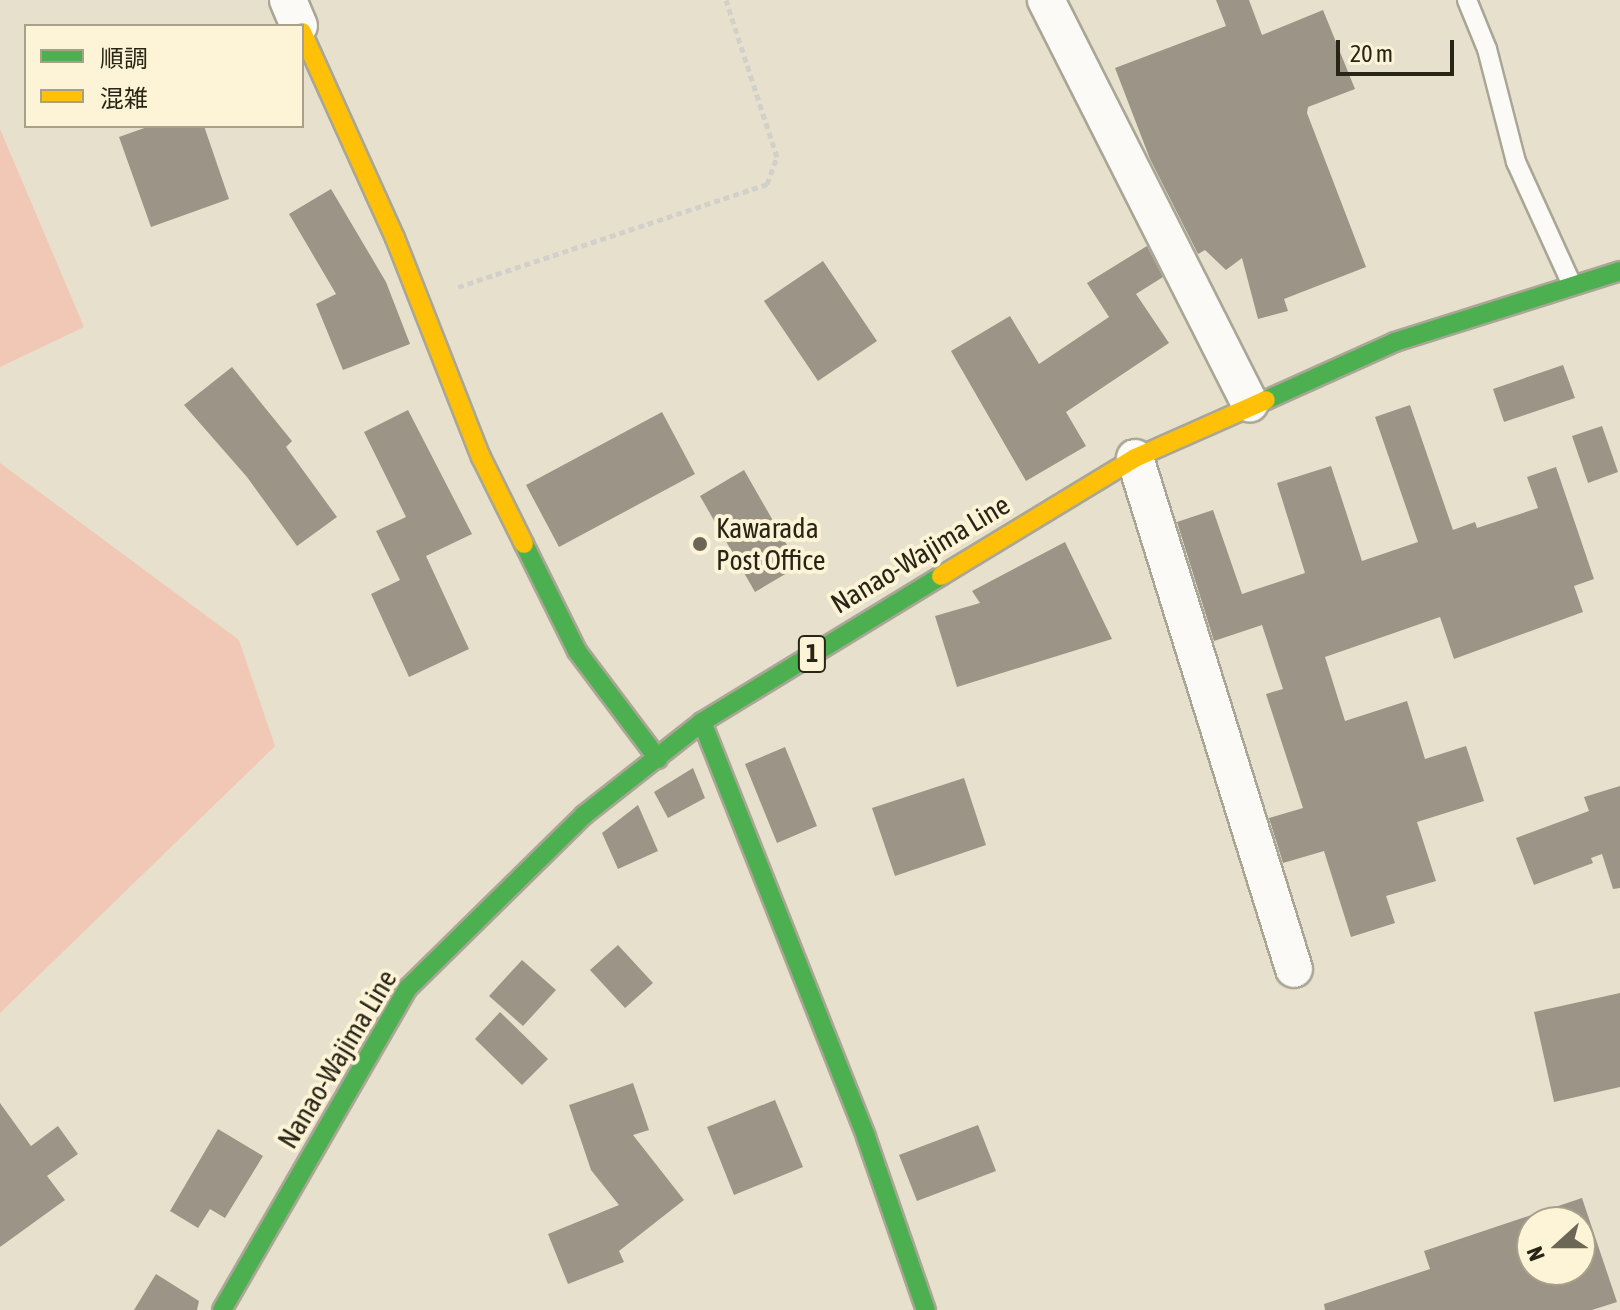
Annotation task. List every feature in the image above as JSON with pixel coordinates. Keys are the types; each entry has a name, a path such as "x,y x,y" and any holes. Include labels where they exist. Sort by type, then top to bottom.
{"main road":[{"path":"304,37 419,300 481,457 577,651 658,759"},
{"name":"Nanao-Wajima Line","path":"222,1310 408,988 584,815 702,722 1135,458 1250,403 1395,342 1620,271"},
{"path":"702,722 866,1137 926,1310"}],"street":[{"path":"288,0 298,24"},
{"path":"1046,0 1250,403"},
{"path":"1135,458 1294,969"}],"lane":[{"path":"1467,0 1487,49 1516,162 1572,285"}],"path":[{"path":"419,300 767,184 777,157 726,0"}],"shaded area":[{"path":"0,129 84,327 0,367"},
{"path":"0,463 239,640 275,746 0,1013"}],"building":[{"path":"1216,0 1249,0 1262,35 1323,10 1355,89 1308,107 1307,113 1366,267 1284,299 1288,311 1258,319 1242,258 1226,270 1205,250 1198,254 1150,159 1115,68 1226,26"},
{"path":"144,128 205,128 229,199 151,227 119,137"},
{"path":"331,189 386,282 410,344 343,370 316,304 336,294 289,214"},
{"path":"1147,246 1163,277 1136,294 1169,343 1066,412 1086,446 1026,481 951,351 1010,316 1039,364 1109,317 1087,283"},
{"path":"823,261 877,341 818,381 764,301"},
{"path":"1563,365 1575,398 1504,422 1493,389"},
{"path":"232,367 292,441 286,447 337,517 297,546 247,477 184,405"},
{"path":"1410,405 1453,530 1475,522 1477,528 1538,508 1527,477 1556,467 1594,579 1574,586 1583,612 1454,659 1440,617 1325,657 1345,721 1407,701 1425,759 1466,746 1484,801 1417,822 1436,881 1386,896 1395,923 1351,937 1324,851 1283,863 1269,818 1303,808 1266,694 1283,689 1262,625 1214,641 1177,522 1213,510 1242,594 1305,573 1277,483 1331,466 1362,561 1418,542 1375,417"},
{"path":"408,410 472,534 426,556 469,649 409,677 371,594 400,580 376,531 406,517 364,432"},
{"path":"662,412 695,474 559,547 526,485"},
{"path":"1602,426 1618,472 1588,483 1572,436"},
{"path":"744,470 799,566 755,592 700,496"},
{"path":"1065,542 1112,639 957,687 935,616 980,603 972,591"},
{"path":"785,747 817,826 777,843 745,764"},
{"path":"693,768 705,798 668,818 654,792"},
{"path":"964,778 986,845 895,876 872,808"},
{"path":"1620,786 1620,888 1613,889 1602,854 1591,858 1593,863 1534,885 1516,838 1589,811 1584,797"},
{"path":"638,805 658,851 618,869 602,833"},
{"path":"618,945 653,983 625,1008 590,970"},
{"path":"522,960 556,990 523,1026 489,996"},
{"path":"1620,993 1620,1087 1554,1102 1534,1012"},
{"path":"500,1012 548,1059 522,1085 475,1039"},
{"path":"633,1083 649,1130 633,1135 684,1200 619,1251 624,1262 568,1284 548,1234 619,1205 591,1170 569,1105"},
{"path":"775,1100 803,1167 734,1195 707,1127"},
{"path":"0,1103 31,1146 58,1126 78,1154 47,1176 65,1200 0,1247"},
{"path":"978,1125 996,1171 917,1201 899,1155"},
{"path":"218,1129 263,1156 225,1218 210,1209 198,1228 170,1211"},
{"path":"1582,1198 1585,1206 1558,1206"},
{"path":"1516,1220 1516,1286 1596,1286 1596,1240 1617,1302 1592,1310 1325,1310 1324,1304 1430,1269 1424,1251"},
{"path":"156,1274 199,1301 197,1310 134,1310"}],"traffic: fast":[{"path":"1266,400 1395,342 1620,271"},
{"path":"524,544 577,651 658,759"},
{"path":"222,1310 408,988 584,815 702,722 941,576"},
{"path":"702,722 866,1137 926,1310"}],"traffic: slow":[{"path":"304,36 395,238 481,457 524,544"},
{"path":"941,576 1135,458 1266,400"}],"place":[{"name":"Kawarada Post Office","path":"700,544"}]}
